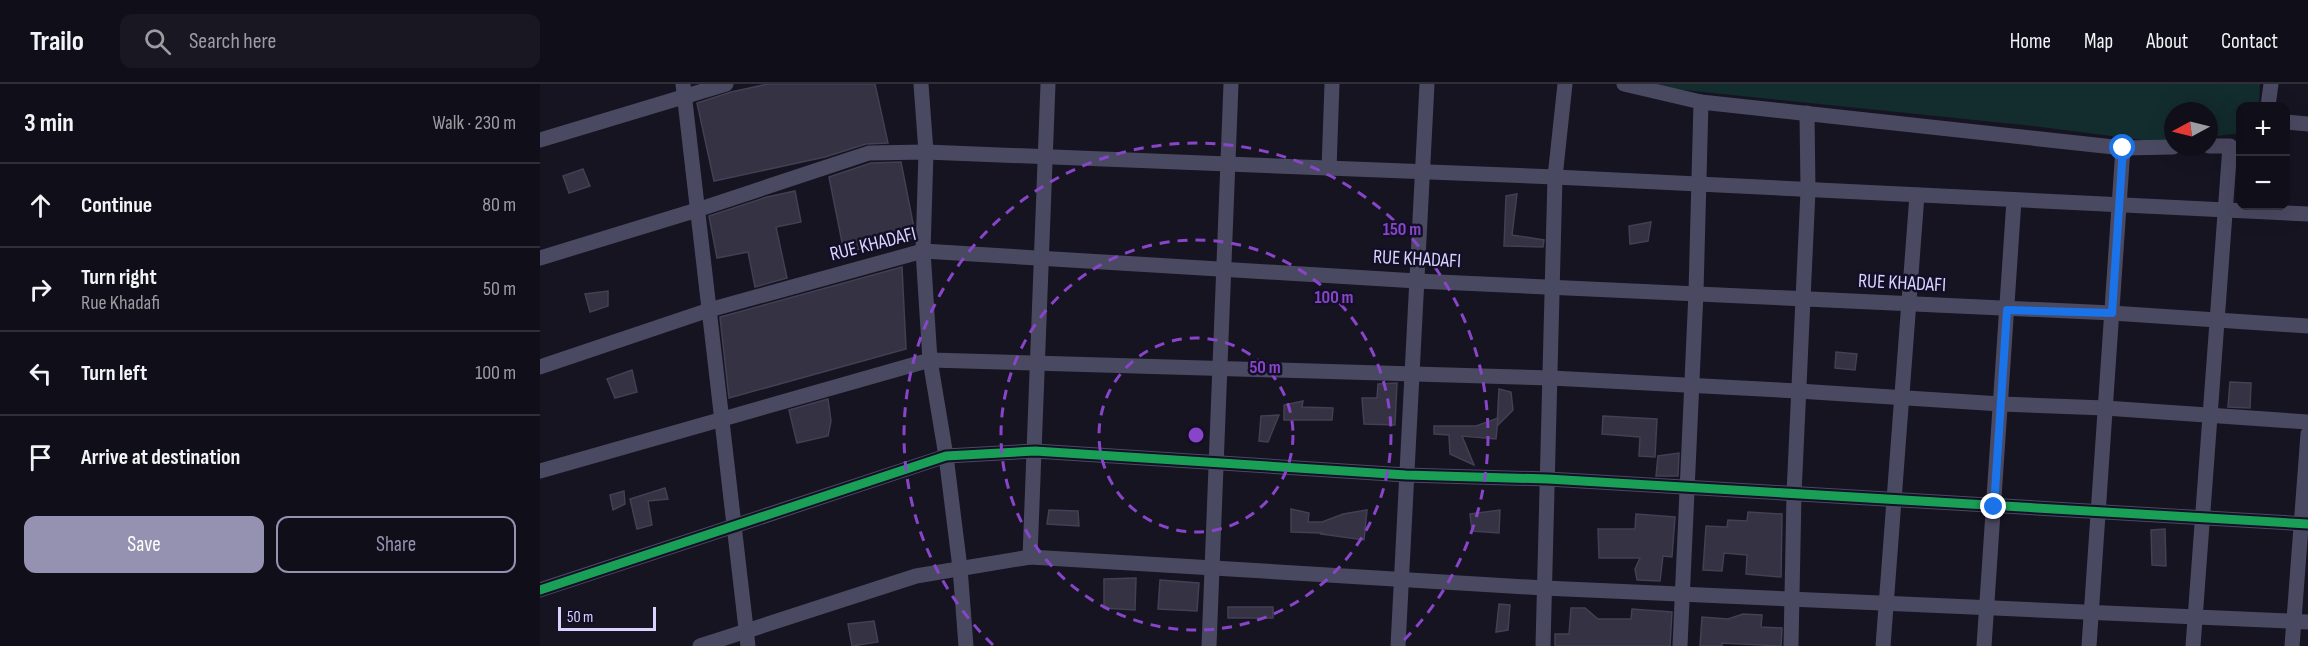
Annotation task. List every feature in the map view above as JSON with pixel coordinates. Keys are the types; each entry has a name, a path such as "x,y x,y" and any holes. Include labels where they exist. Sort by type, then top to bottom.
{"street":[{"path":"540,140 684,90 726,84"},
{"path":"921,84 926,152 923,251 930,360 946,456 960,568 966,646"},
{"path":"1030,557 1048,84"},
{"path":"1209,646 1231,84"},
{"path":"1329,169 1332,84"},
{"path":"1398,646 1427,84"},
{"path":"1543,646 1555,177 1565,84"},
{"path":"1624,84 1701,102 2123,148 2164,147"},
{"path":"2269,102 2271,84"},
{"path":"684,90 747,639"},
{"path":"1680,646 1696,292 1701,102"},
{"path":"1791,646 1794,494 1808,191 1808,113"},
{"path":"2290,122 2308,123"},
{"path":"2193,646 2230,146 2218,146"},
{"path":"2089,646 2123,148"},
{"path":"540,258 698,210 869,153 926,152 1555,177 2308,214"},
{"path":"1883,646 1917,195"},
{"path":"1984,646 2014,200"},
{"name":"RUE KHADAFI","path":"540,367 709,310 923,251 1417,281 1696,292 1803,300 2112,313 2308,326"},
{"path":"540,471 930,360 1551,378 2105,408 2308,422"},
{"path":"2292,646 2301,622 2308,434"},
{"path":"540,590 946,456 1035,451 2305,524"},
{"path":"700,646 747,639 916,576 1030,557 1544,588 2301,622"}],"green space":[{"path":"1643,84 2260,84 2259,102 2236,102 2236,134 2218,136 2218,102 2164,102 2164,142 2158,142 2033,126"}],"building":[{"path":"768,84 875,84 888,143 866,144 825,157 714,181 697,103 731,92"},
{"path":"901,162 914,238 844,252 829,177 871,163"},
{"path":"583,169 590,186 569,193 563,176"},
{"path":"795,191 801,222 776,227 787,278 755,287 748,252 717,258 709,216 767,197"},
{"path":"1517,194 1512,235 1544,240 1543,247 1504,246 1506,196"},
{"path":"1651,222 1648,241 1630,244 1629,226"},
{"path":"902,267 906,349 729,398 720,317"},
{"path":"608,291 608,306 590,312 585,294"},
{"path":"1836,352 1857,354 1855,370 1835,368"},
{"path":"632,370 637,392 615,398 607,379"},
{"path":"2230,382 2251,383 2250,408 2228,407"},
{"path":"1397,383 1395,425 1364,424 1362,398 1377,398 1378,384"},
{"path":"1499,389 1511,392 1513,410 1497,426"},
{"path":"828,399 831,421 828,436 797,443 789,410"},
{"path":"1303,401 1302,407 1333,408 1332,420 1284,420 1284,405"},
{"path":"1279,415 1268,442 1259,441 1261,416"},
{"path":"1603,416 1657,419 1655,457 1639,456 1640,437 1602,434"},
{"path":"1498,418 1496,439 1462,436 1474,465 1450,454 1449,435 1434,434 1434,426 1476,426"},
{"path":"1679,453 1678,476 1656,476 1658,456"},
{"path":"665,488 668,499 648,501 652,525 637,529 630,499"},
{"path":"624,491 625,504 613,510 610,495"},
{"path":"1291,509 1309,513 1308,522 1322,522 1343,514 1367,510 1364,540 1322,533 1291,532"},
{"path":"1049,510 1078,511 1079,526 1047,524"},
{"path":"1500,510 1499,533 1472,531 1470,514"},
{"path":"1748,512 1782,514 1781,577 1746,574 1747,555 1724,553 1722,571 1703,570 1706,526 1727,527 1728,520 1747,521"},
{"path":"1636,514 1675,517 1672,557 1663,556 1660,581 1637,580 1635,569 1640,558 1599,558 1598,529 1635,529"},
{"path":"2165,529 2166,566 2152,565 2151,530"},
{"path":"1136,578 1135,610 1104,608 1104,579"},
{"path":"1160,580 1199,583 1197,611 1158,609"},
{"path":"1499,604 1510,605 1508,630 1496,632"},
{"path":"1228,607 1273,607 1273,618 1228,618"},
{"path":"1571,608 1585,608 1598,619 1631,619 1632,609 1672,612 1670,646 1555,646 1555,634 1569,634"},
{"path":"1743,614 1762,615 1761,627 1782,628 1781,646 1722,643 1722,646 1700,646 1702,617 1728,619"},
{"path":"874,621 878,642 852,646 848,624"}],"cycle path":[{"path":"540,590 946,456 1035,451 1406,475 1548,479 2308,524"}],"route":[{"path":"1994,507 2007,310 2112,313 2123,148"}]}
